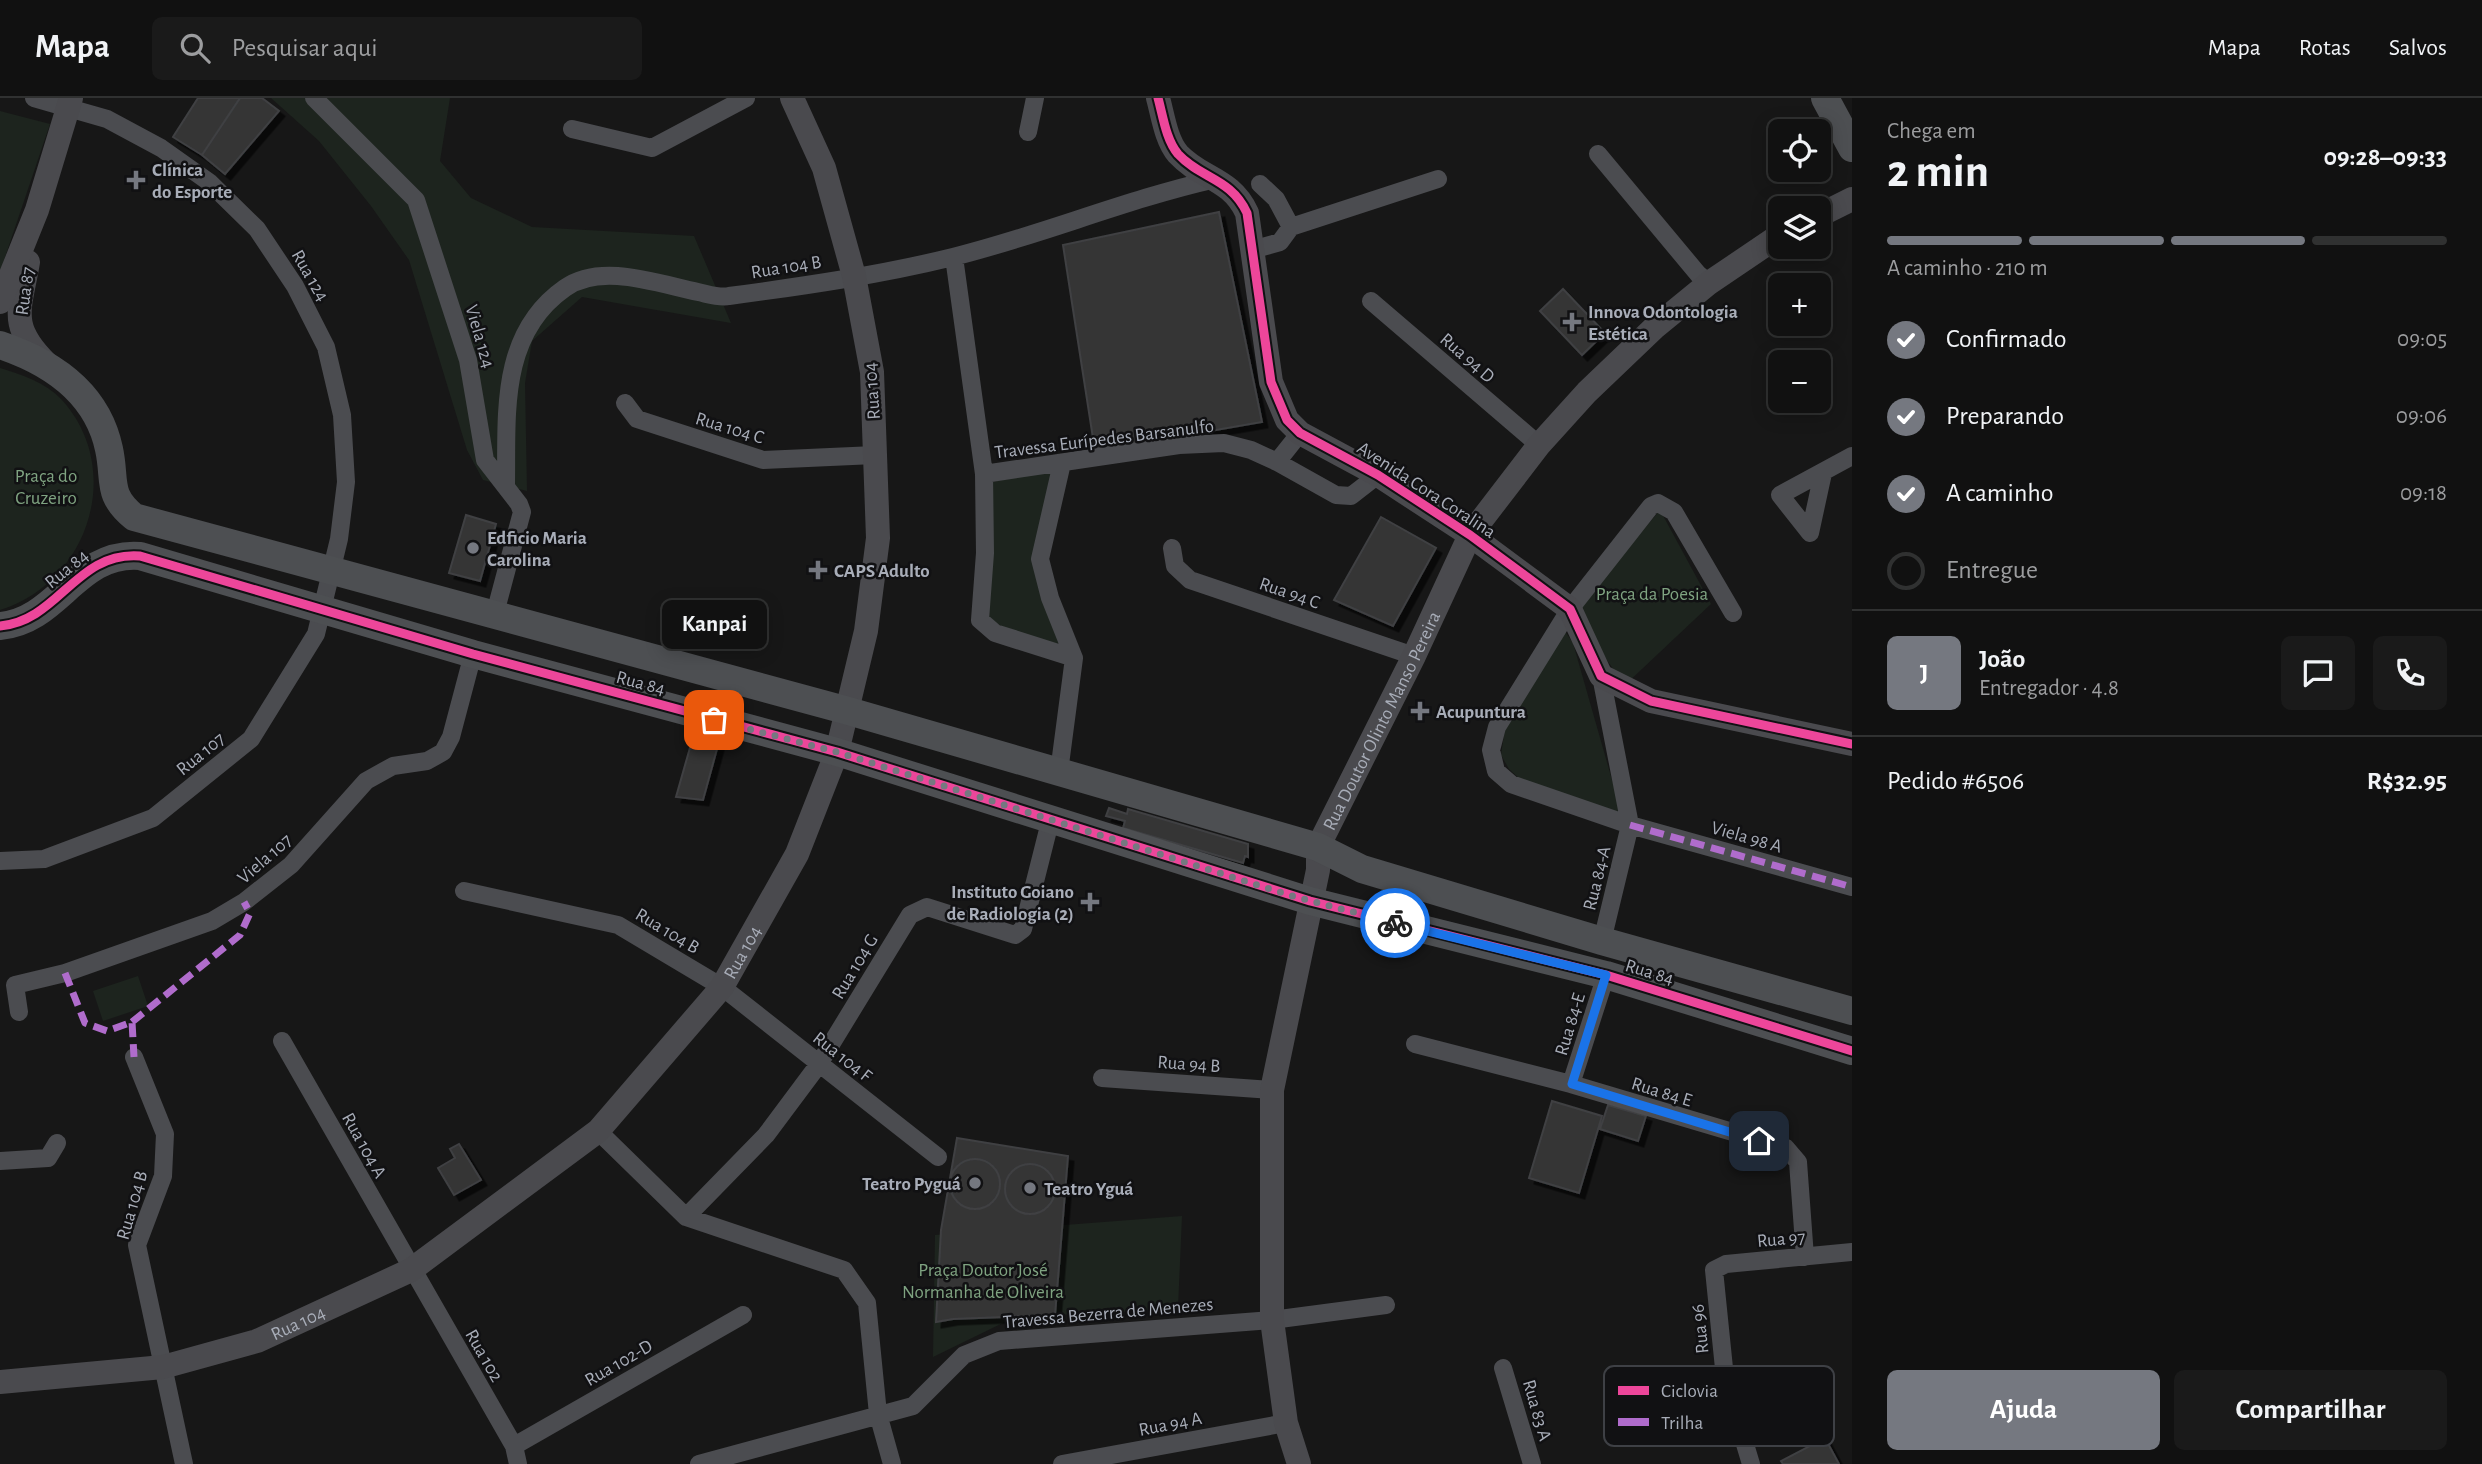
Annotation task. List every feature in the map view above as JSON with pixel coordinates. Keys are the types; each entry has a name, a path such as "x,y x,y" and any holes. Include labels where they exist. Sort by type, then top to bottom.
{"main road":[{"path":"1825,98 1852,148"},
{"name":"Rua 84","path":"0,345 46,363 69,380 93,408 109,450 112,487 119,505 134,517 262,554 332,569 494,617 845,710 1318,847 1362,869 1602,941 1852,1011"},
{"name":"Rua 84","path":"0,626 13,625 46,607 79,576 105,559 121,555 140,556 473,654 837,752 1050,822 1310,901 1606,975 1852,1051"}],"street":[{"name":"Rua 124","path":"34,98 70,102 107,119 161,148 209,182 257,229 295,286 326,347 342,415 346,482 332,569"},
{"name":"Viela 124","path":"314,98 416,200 468,360 485,460 506,485 522,512 494,617"},
{"path":"572,129 652,148 746,98"},
{"name":"Rua 104","path":"0,1382 163,1367 257,1341 411,1270 598,1131 722,988 797,853 837,752 866,631 878,538 872,372 854,276 824,168 792,98"},
{"path":"1028,132 1035,98"},
{"name":"Avenida Cora Coralina","path":"1158,98 1170,140 1178,154 1235,192 1247,213 1271,382 1287,420 1300,433 1378,475 1470,535 1570,608 1601,676"},
{"name":"Rua 87","path":"0,302 37,210 70,102"},
{"path":"1598,155 1709,283"},
{"path":"854,276 954,257 1172,189 1216,179"},
{"path":"1252,250 1280,242 1291,227 1438,179"},
{"path":"1260,184 1276,200 1291,227"},
{"path":"1831,210 1852,199"},
{"name":"Rua 87","path":"37,210 18,317 24,339 46,363"},
{"name":"Rua Doutor Olinto Manso Pereira","path":"1299,1464 1286,1423 1272,1320 1272,1090 1318,870 1318,847 1414,656 1470,535 1539,445 1654,328 1709,283 1768,243"},
{"name":"Travessa Eurípedes Barsanulfo","path":"954,257 984,474 1179,445 1224,443 1251,450 1277,462 1336,495 1351,496 1378,475"},
{"name":"Rua 104 B","path":"506,485 507,386 517,348 539,309 567,286 598,276 619,276 725,297 854,276"},
{"name":"Rua 94 D","path":"1371,300 1539,445"},
{"name":"Rua 104 C","path":"625,403 637,419 763,460 875,455"},
{"path":"1277,462 1300,433"},
{"path":"1824,472 1852,456"},
{"path":"1059,772 1074,658 1050,598 1040,559 1062,463"},
{"path":"984,474 985,553 980,620 995,633 1074,658"},
{"name":"Viela 98 A","path":"1733,613 1674,512 1658,503 1651,506 1570,608 1497,727 1491,750 1496,771 1511,784 1630,825 1852,887"},
{"name":"Rua 94 C","path":"1172,548 1175,566 1190,580 1414,656"},
{"name":"Rua 107","path":"0,861 44,859 153,818 251,739 316,634 332,569"},
{"name":"Viela 107","path":"19,1012 15,985 65,973 212,921 244,902 291,865 366,781 393,766 427,761 443,752 451,737 473,654"},
{"path":"1601,676 1651,701 1852,744"},
{"path":"1601,676 1630,825"},
{"name":"Rua 104 G","path":"686,1217 766,1135 819,1064 910,915 927,907 1015,935 1023,929 1050,822"},
{"name":"Rua 84-A","path":"1602,941 1630,825"},
{"name":"Rua 104 B","path":"464,891 618,925 722,988"},
{"name":"Rua 84-E","path":"1572,1084 1606,975"},
{"name":"Rua 104 F","path":"722,988 938,1157"},
{"name":"Rua 104 A","path":"282,1041 411,1270"},
{"name":"Rua 84 E","path":"1415,1044 1572,1084 1786,1148 1798,1162 1805,1258"},
{"name":"Rua 104 B","path":"134,1058 165,1134 163,1176 137,1245 184,1464"},
{"name":"Rua 94 B","path":"1102,1078 1272,1090"},
{"path":"598,1131 686,1217 844,1270 867,1303 878,1414 892,1464"},
{"path":"0,1161 48,1158 57,1143"},
{"name":"Rua 97","path":"1714,1270 1726,1264 1852,1252"},
{"name":"Rua 102","path":"411,1270 512,1458"},
{"name":"Rua 96","path":"1714,1270 1724,1366"},
{"name":"Travessa Bezerra de Menezes","path":"699,1464 913,1406 964,1355 999,1341 1272,1320 1386,1305"},
{"name":"Rua 102-D","path":"512,1458 743,1315"},
{"name":"Rua 83 A","path":"1503,1368 1532,1464"},
{"name":"Rua 94 A","path":"1062,1464 1286,1423"},
{"name":"Rua 96","path":"1746,1446 1751,1464"}],"green space":[{"path":"271,98 450,98 440,161 471,198 532,227 694,236 731,323 582,297 532,341 525,383 527,491 483,480 467,450 409,260 371,206 319,141"},
{"path":"0,111 50,124 0,272"},
{"name":"Praça do Cruzeiro","path":"0,368 41,384 61,399 81,427 91,458 93,489 88,521 75,550 56,575 31,596 0,610"},
{"path":"1054,470 1032,561 1063,645 1013,632 988,616 992,482"},
{"name":"Praça da Poesia","path":"1660,510 1711,604 1625,685 1573,614"},
{"path":"1564,630 1573,643 1622,815 1522,781 1509,769 1501,755 1506,722"},
{"path":"138,976 148,1006 103,1021 93,991"},
{"name":"Praça Doutor José Normanha de Oliveira","path":"1182,1216 1178,1309 1015,1317 933,1357 935,1235"}],"building":[{"path":"198,98 240,98 202,155 173,137"},
{"path":"240,98 262,98 279,111 225,174 202,155"},
{"path":"1219,212 1262,422 1095,451 1063,245"},
{"name":"Innova Odontologia Estética","path":"1563,289 1605,333 1582,355 1540,311"},
{"name":"Edficio Maria Carolina","path":"466,515 496,524 480,581 449,573"},
{"path":"1381,517 1436,548 1393,626 1334,600"},
{"path":"695,730 720,738 703,800 676,797"},
{"path":"1109,808 1127,814 1128,809 1248,844 1248,857 1245,856 1243,863 1123,828 1125,821 1106,816"},
{"path":"1552,1101 1602,1116 1579,1193 1529,1178"},
{"path":"1608,1105 1646,1116 1638,1141 1600,1129"},
{"path":"957,1138 1068,1156 1055,1315 936,1322 941,1230"},
{"path":"459,1144 481,1180 454,1195 438,1168 455,1158 450,1149"},
{"name":"Teatro Pyguá","path":"975,1159 993,1166 1000,1184 993,1202 975,1209 957,1202 950,1184 957,1166"},
{"name":"Teatro Yguá","path":"1030,1164 1048,1171 1055,1189 1048,1207 1030,1214 1012,1207 1005,1189 1012,1171"},
{"path":"1810,1446 1829,1446 1839,1464 1783,1464 1781,1461"}],"marked path":[{"path":"1630,825 1852,887"},
{"path":"132,1022 240,935 250,913 244,902"},
{"path":"65,973 85,1023 107,1031 132,1022 134,1057"}],"cycle path":[{"path":"1158,98 1168,135 1178,154 1233,193 1247,213 1271,382 1287,420 1300,433 1378,475 1470,535 1570,609 1601,676 1651,701 1852,744"},
{"path":"0,626 20,621 38,612 99,564 118,557 140,556 473,654 837,752 1310,901 1606,975 1852,1051"}],"way so far":[{"path":"714,720 837,752 1050,822 1292,896 1395,923"}],"place":[{"name":"Clínica do Esporte","path":"136,180"},
{"name":"Innova Odontologia Estética","path":"1572,322"},
{"name":"Edficio Maria Carolina","path":"473,548"},
{"name":"CAPS Adulto","path":"818,570"},
{"name":"Acupuntura","path":"1420,711"},
{"name":"Kanpai","path":"714,720"},
{"name":"Instituto Goiano de Radiologia (2)","path":"1090,902"},
{"name":"Teatro Pyguá","path":"975,1183"},
{"name":"Teatro Yguá","path":"1030,1188"}],"route":[{"path":"1395,923 1606,975 1572,1084 1759,1141"}]}
